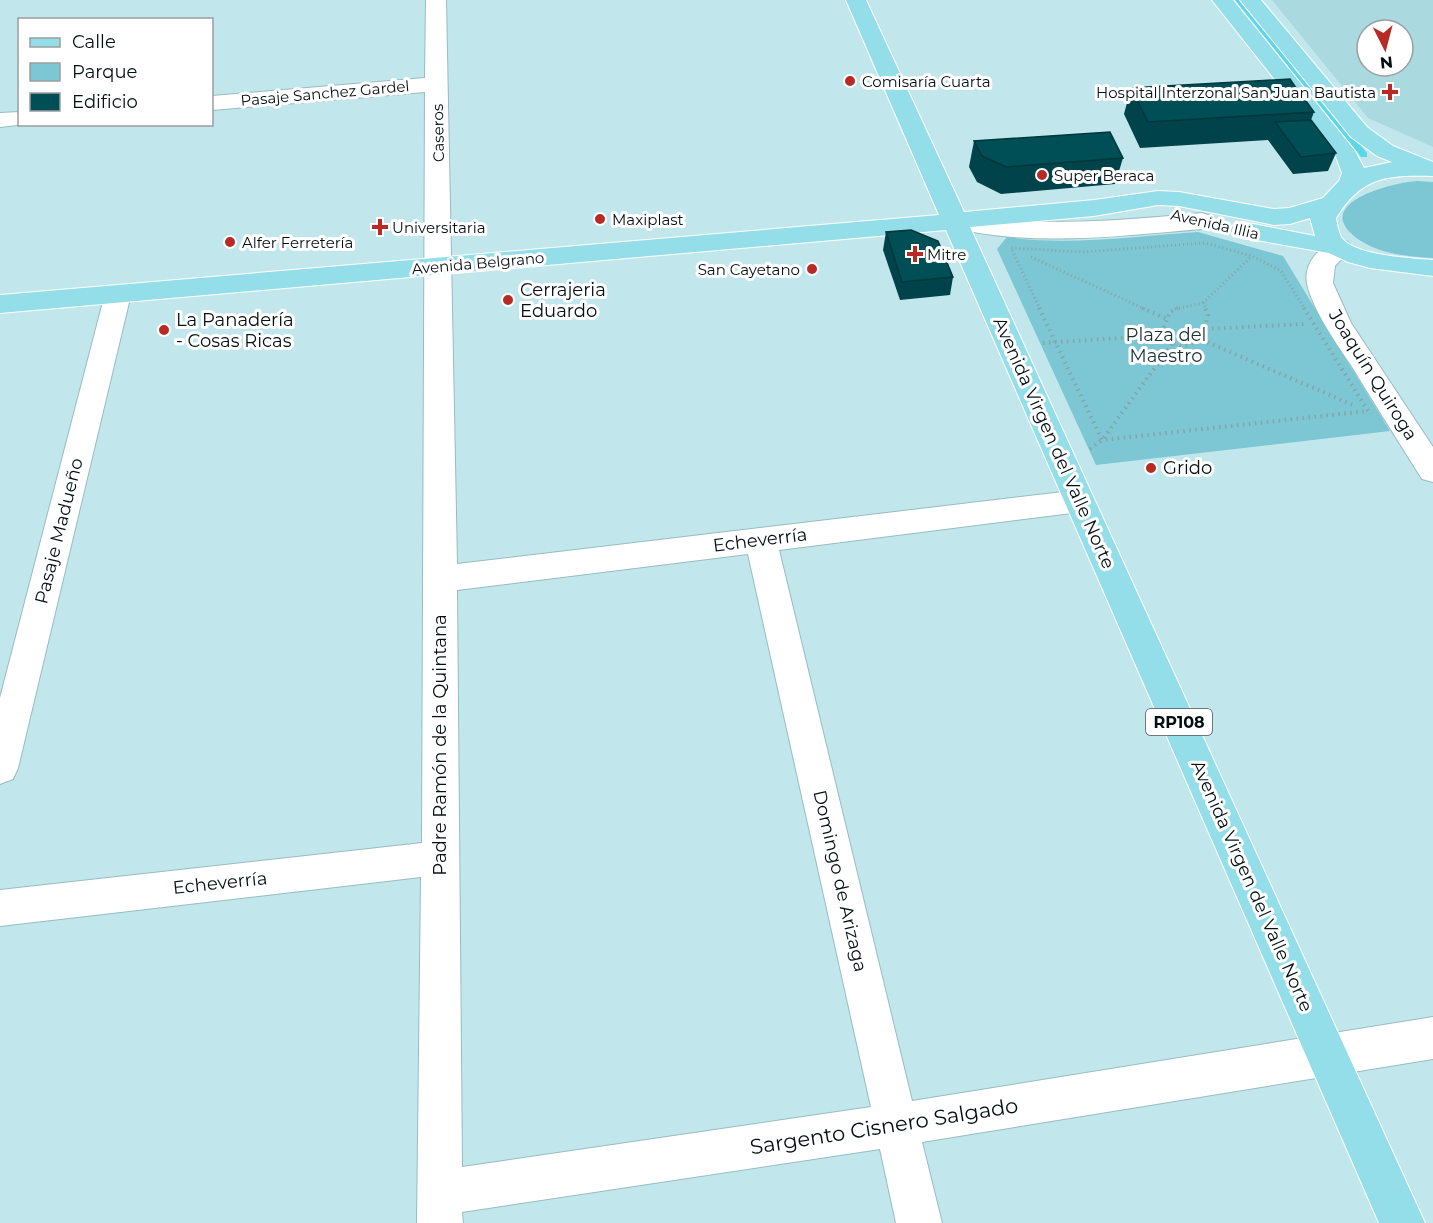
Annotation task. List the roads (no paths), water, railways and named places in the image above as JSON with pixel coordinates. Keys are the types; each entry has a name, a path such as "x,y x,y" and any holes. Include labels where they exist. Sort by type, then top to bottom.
{"main road":[{"name":"Avenida Virgen del Valle Norte","path":"856,0 1402,1223"},
{"path":"1222,0 1347,156 1354,173 1351,183"},
{"path":"1250,0 1359,132 1392,154 1433,169"},
{"path":"1337,247 1325,229 1323,218 1331,204 1351,183 1361,176 1378,171 1404,168 1433,169"},
{"name":"Avenida Illia","path":"960,233 1158,198 1179,198 1274,217 1290,216 1331,204"},
{"name":"Avenida Illia","path":"1094,208 1139,209 1202,221 1258,246 1337,247 1375,261"},
{"name":"Avenida Belgrano","path":"0,304 440,266 960,233"},
{"path":"1375,261 1433,268"},
{"path":"1375,261 1433,282"}],"street":[{"name":"Caseros","path":"436,0 440,266"},
{"name":"Pasaje Sanchez Gardel","path":"213,103 438,84"},
{"path":"0,120 18,119"},
{"path":"960,233 993,229 1064,232 1202,221"},
{"name":"Joaquín Quiroga","path":"1337,247 1322,263 1320,282 1326,324 1433,471"},
{"name":"Padre Ramón de la Quintana","path":"440,266 440,1208"},
{"name":"Pasaje Madueño","path":"0,768 118,294"},
{"name":"Echeverría","path":"441,579 1080,501"},
{"name":"Domingo de Arizaga","path":"761,540 919,1223"},
{"name":"Echeverría","path":"0,908 439,858"},
{"name":"Sargento Cisnero Salgado","path":"440,1208 896,1125 1433,1038"}],"waterway":[{"path":"1238,0 1364,155"}],"place":[{"name":"Comisaría Cuarta","path":"850,81"},
{"name":"Hospital Interzonal San Juan Bautista","path":"1390,92"},
{"name":"Super Beraca","path":"1042,175"},
{"name":"Maxiplast","path":"600,219"},
{"name":"Universitaria","path":"380,227"},
{"name":"Alfer Ferretería","path":"230,242"},
{"name":"Mitre","path":"915,254"},
{"name":"San Cayetano","path":"812,269"},
{"name":"Cerrajeria Eduardo","path":"508,300"},
{"name":"La Panadería - Cosas Ricas","path":"164,330"},
{"name":"Grido","path":"1151,468"}],"park label":[{"name":"Plaza del Maestro","path":"1166,345"}]}
